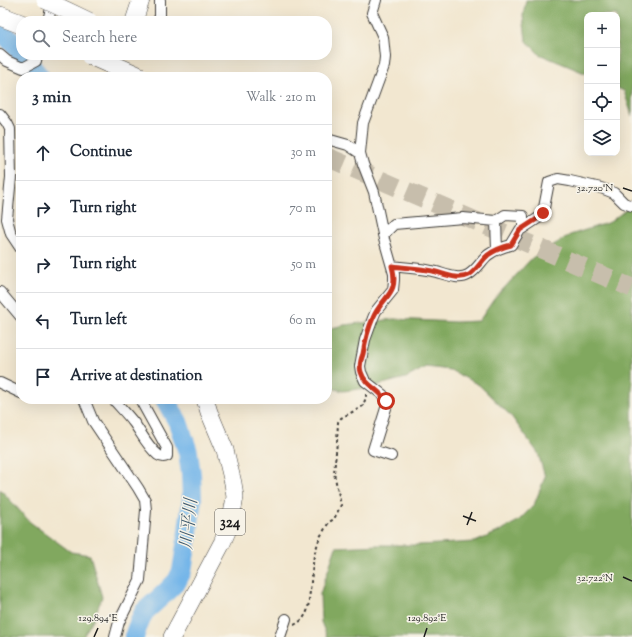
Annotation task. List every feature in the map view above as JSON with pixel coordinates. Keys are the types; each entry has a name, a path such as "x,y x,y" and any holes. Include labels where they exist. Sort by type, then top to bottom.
{"highway":[{"path":"45,0 79,16"},
{"path":"136,16 141,0"},
{"path":"0,16 16,22"},
{"path":"101,60 129,72"},
{"path":"119,72 121,60"},
{"name":"324","path":"172,637 222,543 229,527 235,497 226,450 207,404"}],"street":[{"path":"49,16 54,0"},
{"path":"160,0 160,16"},
{"path":"376,0 372,13 383,37 385,57 384,66 363,123 360,154 374,192 383,235 394,274 394,280 392,290 376,311 373,318 365,340 360,366 365,381 383,396 387,405 373,450 391,456"},
{"path":"0,55 7,61 23,68 36,60"},
{"path":"0,114 7,122 10,129 11,177 7,219 11,234 16,242"},
{"path":"332,140 348,145 360,154"},
{"path":"392,266 433,271 458,277 467,276 476,270 488,256 501,248 511,245 520,230 540,217 543,213 549,182 558,180 570,181 601,188 614,193 624,202 632,206"},
{"path":"383,235 394,224 463,218 496,221 505,215 523,216 523,228"},
{"path":"496,221 497,250"},
{"path":"0,292 16,311"},
{"path":"0,383 16,391"},
{"path":"86,404 93,421 145,500 146,510 140,580 119,622 115,637"},
{"path":"117,404 133,422 154,451 158,455 165,457 167,456 167,448 143,404"},
{"path":"281,634 286,619"}],"path":[{"path":"281,634 300,622 305,617 308,609 314,555 320,537 329,522 334,519 341,505 334,473 338,422 341,418 363,406 366,393"}],"green space":[{"path":"526,0 632,0 632,116 624,91 620,89 620,12 584,12 584,73 539,54 526,40 523,16"},
{"path":"632,199 632,637 327,637 321,622 320,594 336,547 475,542 518,521 534,505 545,477 538,453 511,416 479,385 450,370 426,367 406,378 367,388 343,391 332,388 332,328 394,319 456,322 479,321 494,299 532,258 570,235 610,222 629,207"},
{"path":"0,489 30,522 71,552 90,555 102,597 95,616 83,637 0,637"}],"waterway":[{"name":"川平川","path":"0,24 5,34 16,47"},
{"name":"川平川","path":"26,60 36,72"},
{"name":"川平川","path":"134,637 144,612 177,581 182,571 187,539 192,499 188,452 178,422 168,404"}],"tunnel":[{"path":"332,159 632,288"}],"route":[{"path":"386,401 383,396 365,381 360,366 365,340 373,318 376,311 389,295 394,286 392,266 433,271 458,277 467,276 476,270 488,256 501,248 511,245 520,230 540,217 543,213"}]}
